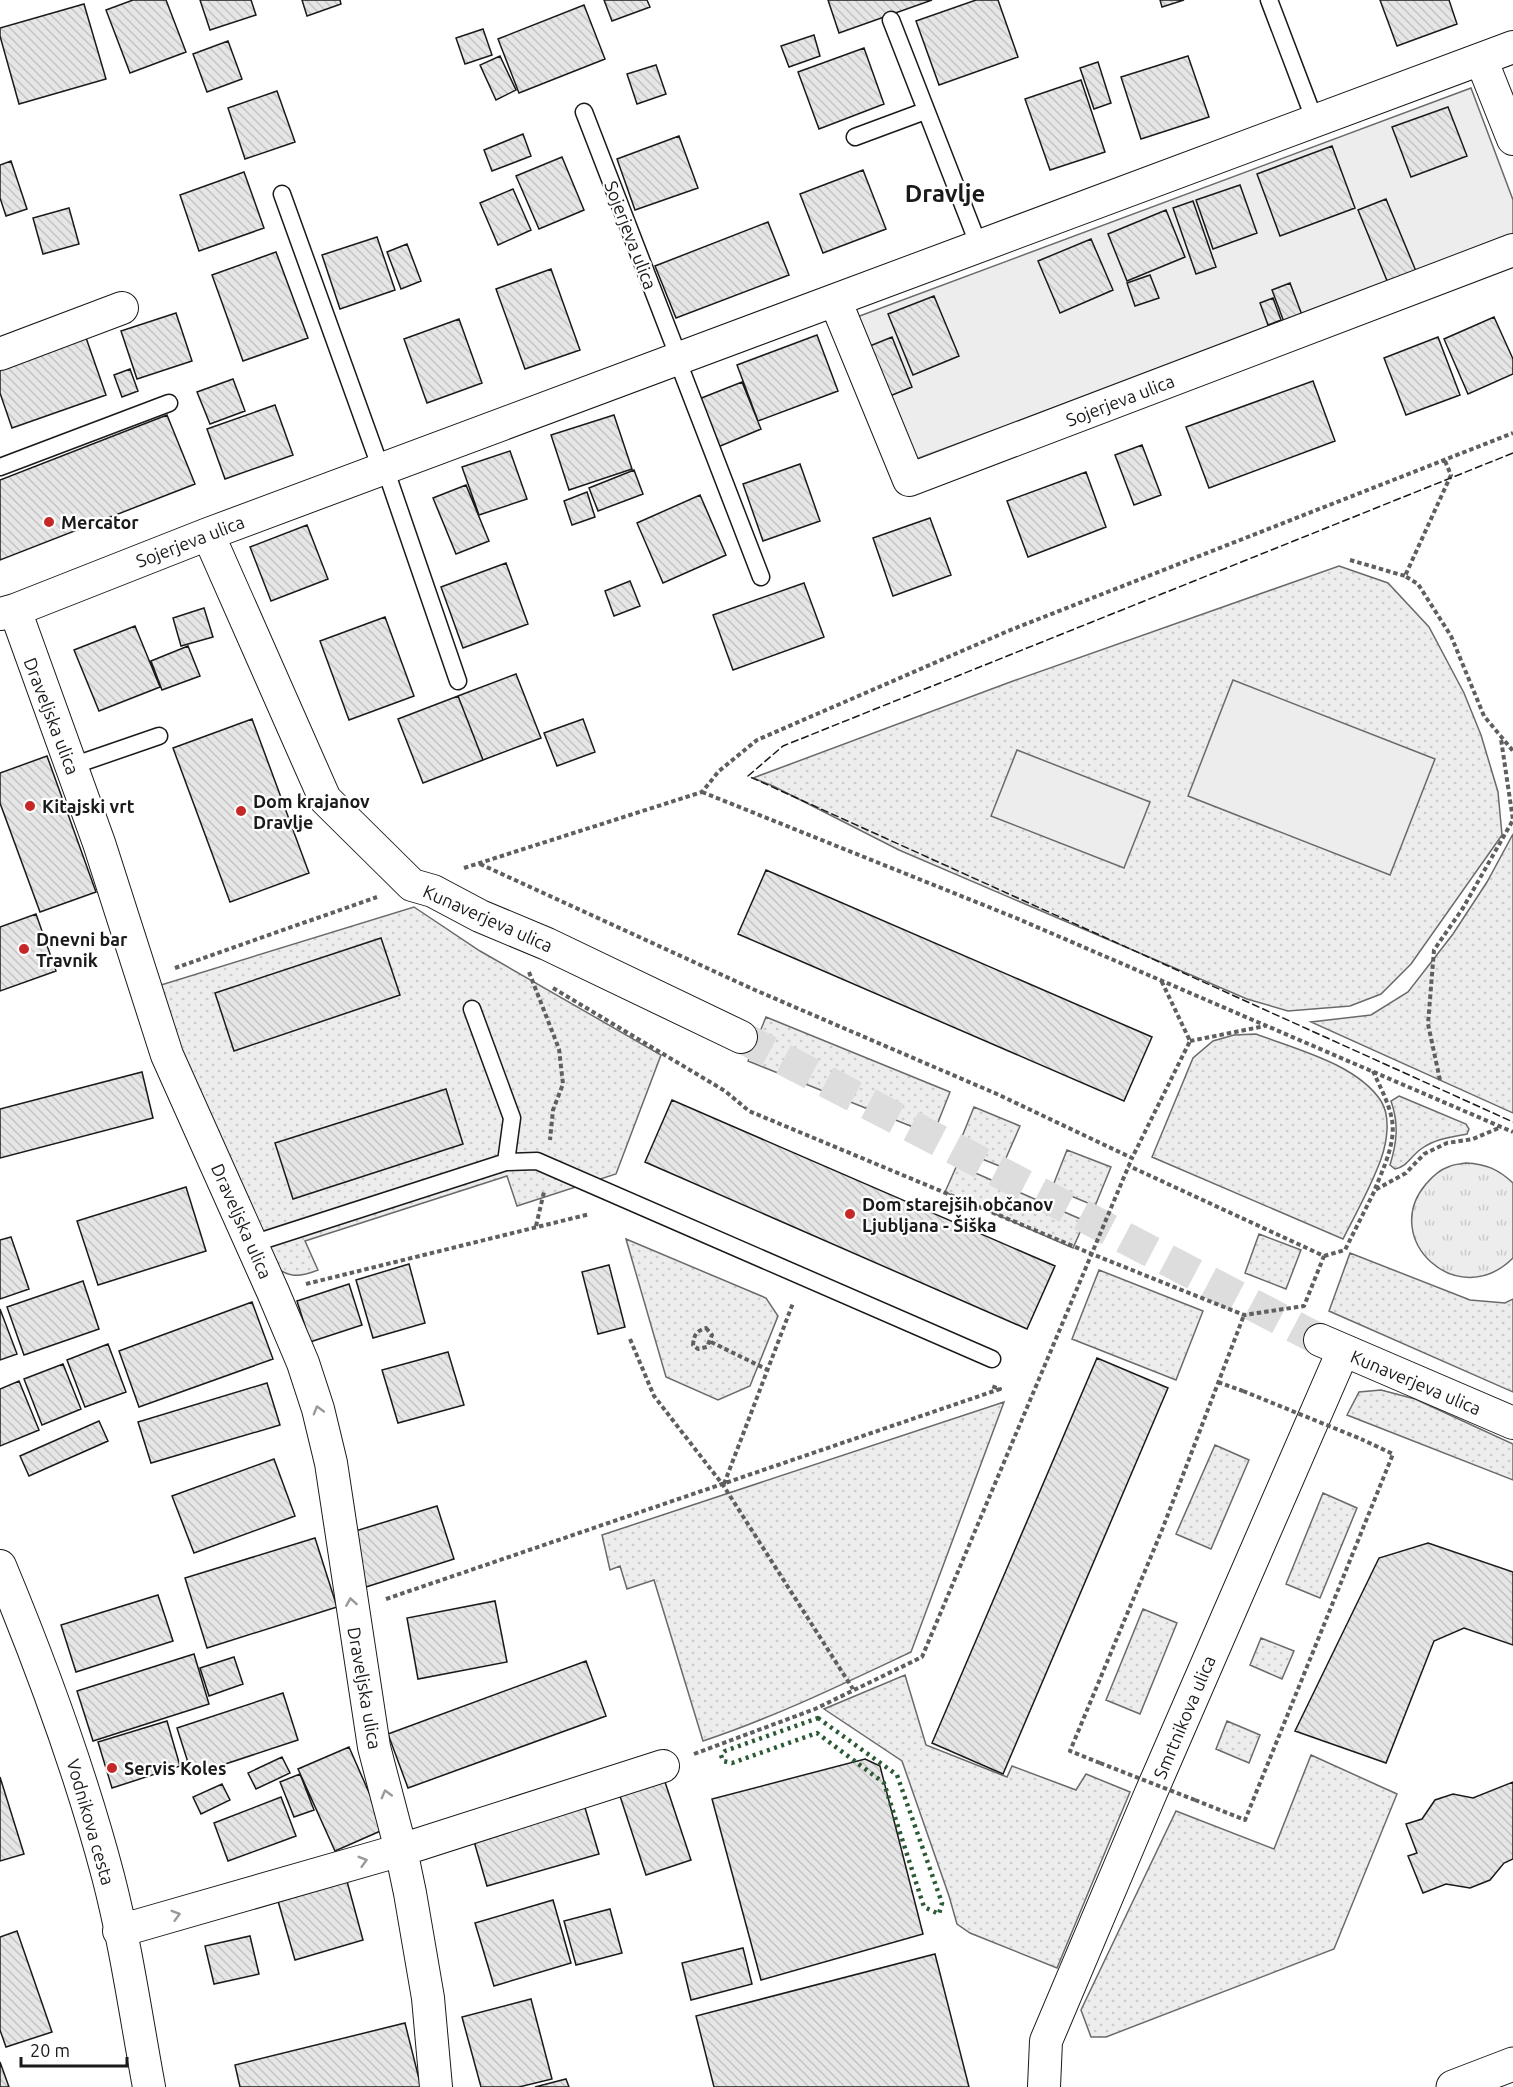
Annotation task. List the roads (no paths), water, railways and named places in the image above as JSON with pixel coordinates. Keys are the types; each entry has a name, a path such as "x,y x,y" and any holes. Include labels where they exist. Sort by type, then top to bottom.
{"street":[{"name":"Sojerjeva ulica","path":"7,612 383,468 1513,47"},
{"path":"1481,59 1513,139"},
{"name":"Sojerjeva ulica","path":"835,300 909,480 1513,250"},
{"path":"0,354 122,308"},
{"name":"Kunaverjeva ulica","path":"208,534 325,799 412,885 433,891 480,916 547,944 741,1037"},
{"name":"Draveljska ulica","path":"7,612 29,654 72,766 144,979 167,1055 273,1292 303,1363 318,1409 331,1463 374,1747 401,1850 428,1998 436,2087"},
{"name":"Kunaverjeva ulica","path":"1331,1345 1513,1423"},
{"name":"Smrtnikova ulica","path":"1044,2087 1046,2041 1150,1795 1331,1345"},
{"name":"Vodnikova cesta","path":"0,1566 30,1637 70,1747 109,1879 149,2087"},
{"path":"119,1931 401,1850 663,1766"},
{"path":"1453,2087 1513,2064"}],"lane":[{"path":"1269,0 1316,121"},
{"path":"891,20 979,246"},
{"path":"855,137 925,111"},
{"name":"Sojerjeva ulica","path":"584,112 761,577"},
{"path":"282,194 383,468 458,681"},
{"path":"0,467 169,403"},
{"path":"72,766 159,736"},
{"path":"472,1009 512,1118 506,1162"},
{"path":"252,1244 506,1162 537,1161 992,1359"}],"tunnel":[{"path":"741,1037 1320,1340"}],"place":[{"name":"Mercator","path":"49,522"},
{"name":"Kitajski vrt","path":"30,806"},
{"name":"Dom krajanov Dravlje","path":"241,811"},
{"name":"Dnevni bar Travnik","path":"24,949"},
{"name":"Dom starejših občanov Ljubljana - Šiška","path":"850,1214"},
{"name":"Servis Koles","path":"112,1768"}],"district":[{"name":"Dravlje","path":"945,193"}]}
